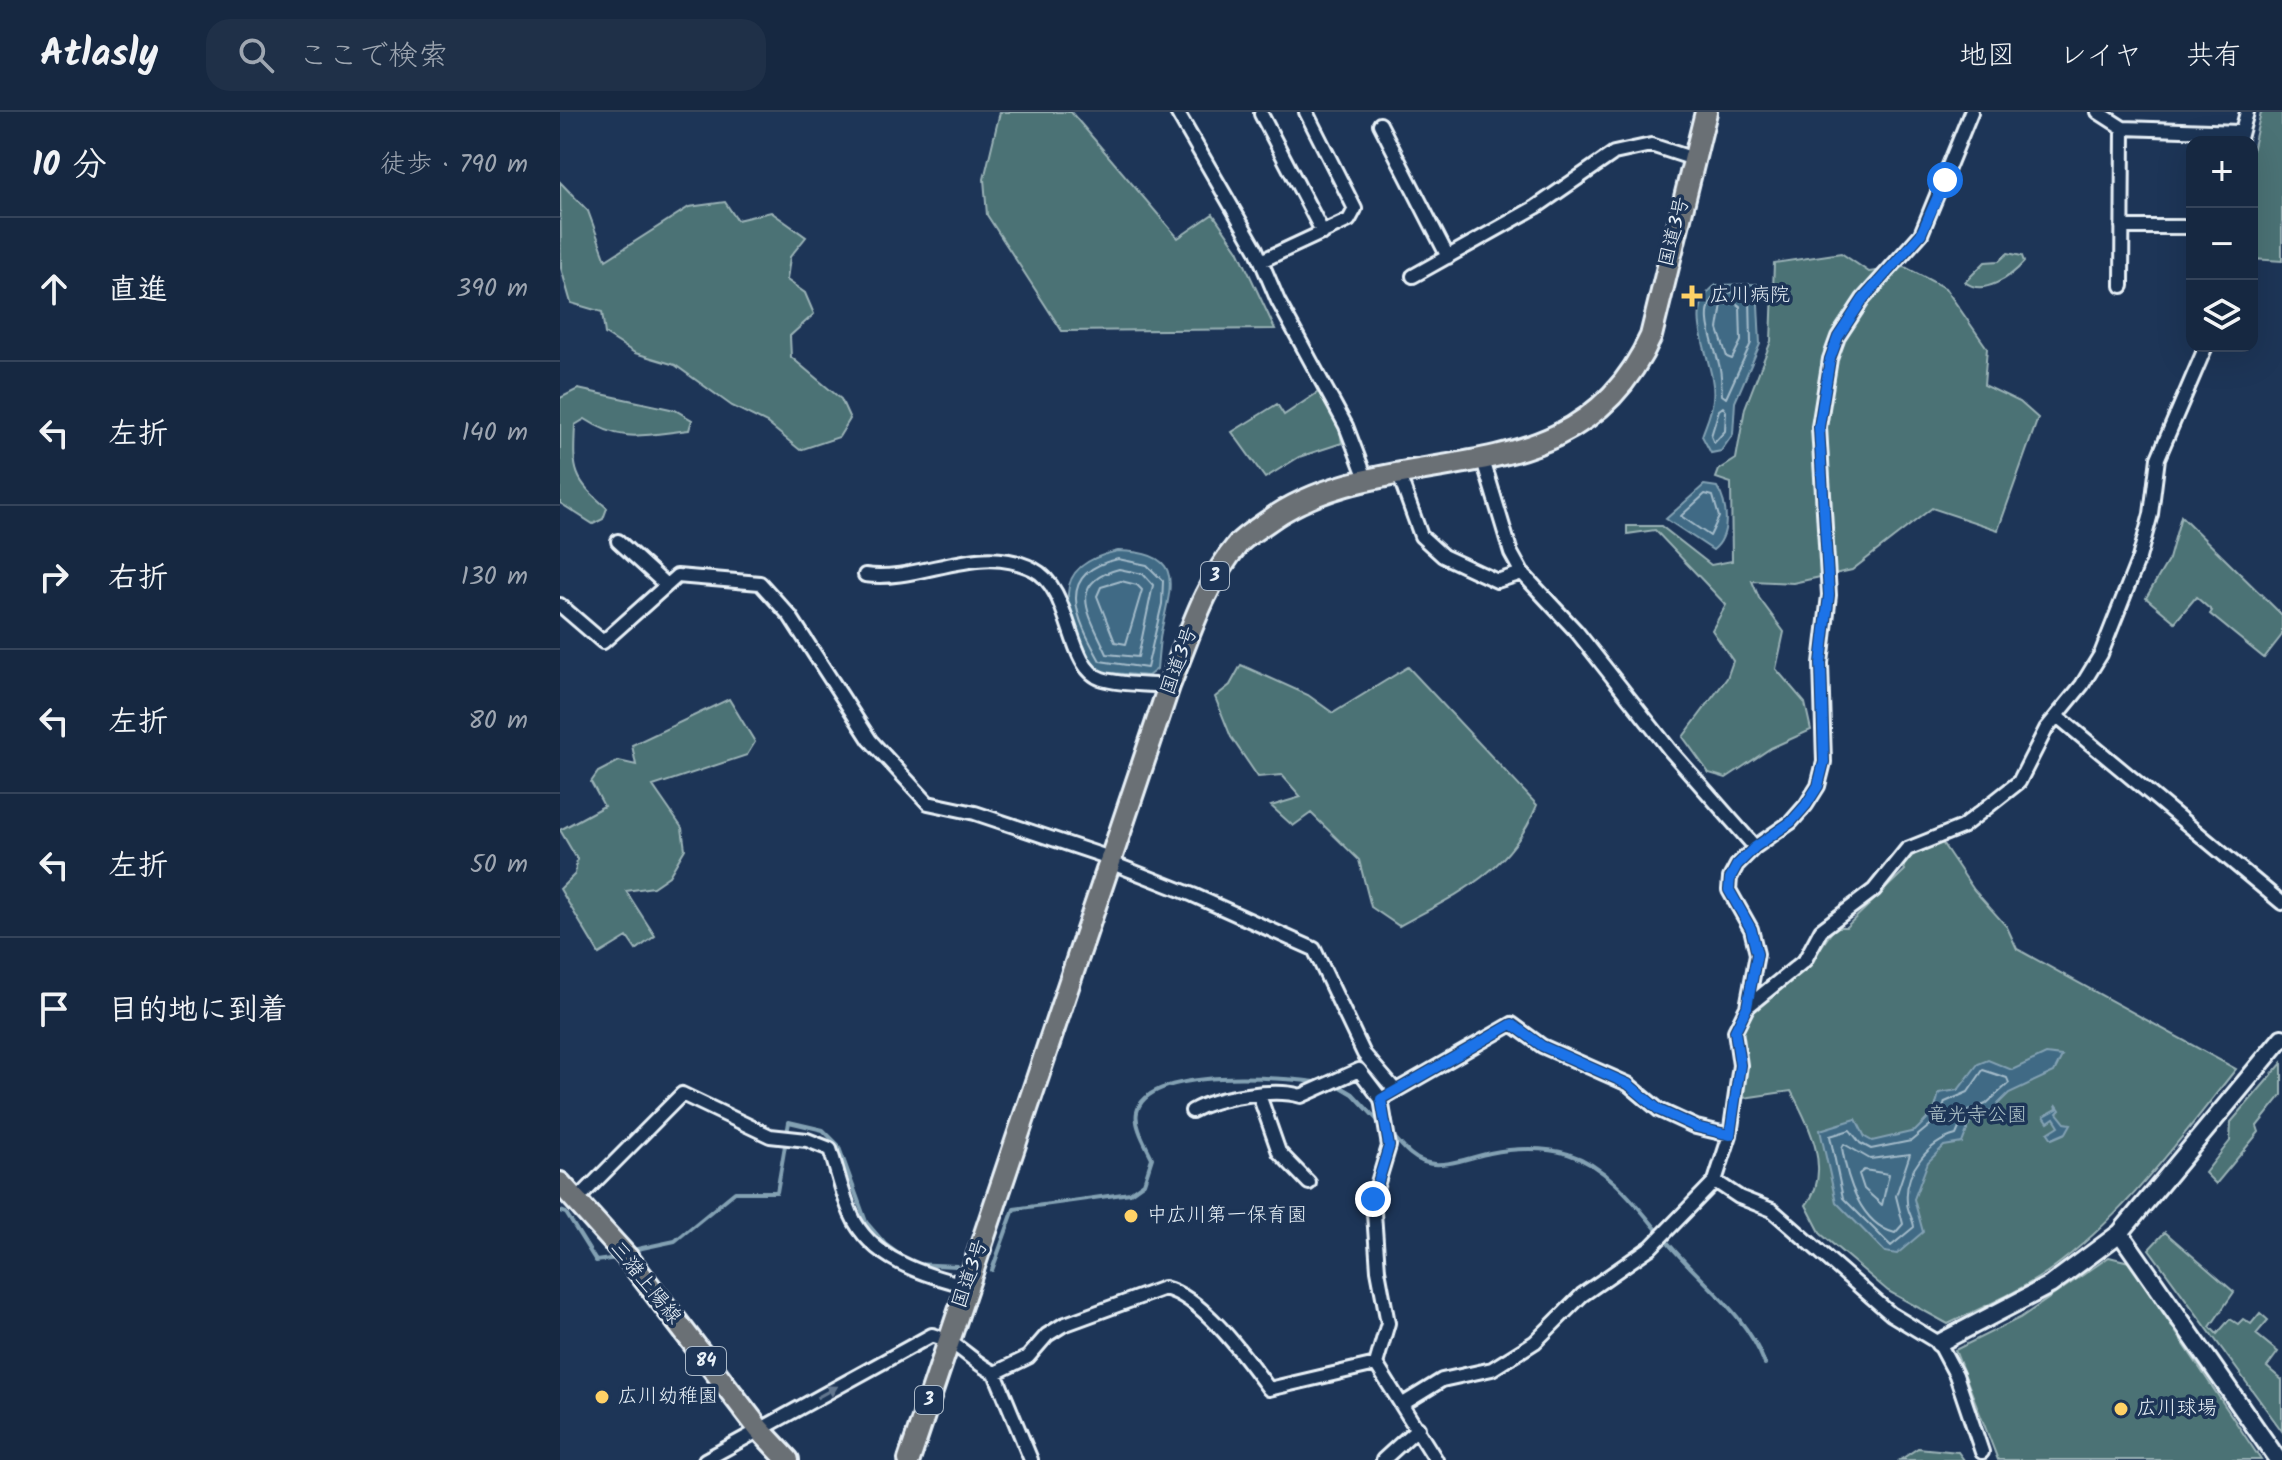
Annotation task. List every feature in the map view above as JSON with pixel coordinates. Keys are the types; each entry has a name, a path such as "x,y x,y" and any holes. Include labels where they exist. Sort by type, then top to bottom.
{"main road":[{"name":"国道3号","path":"909,1460 1169,686 1207,588 1240,542 1280,512 1318,493 1524,451 1574,426 1612,395 1637,367 1651,336 1706,112"},
{"name":"三潴上陽線","path":"560,1183 624,1254 759,1429 788,1460"}],"street":[{"path":"1177,112 1261,261 1278,301 1346,426 1367,481"},
{"path":"1261,261 1349,220 1355,209 1306,112"},
{"path":"1403,1404 1442,1380 1492,1369 1535,1342 1582,1295 1651,1247 1715,1181 1730,1135 1740,1065 1735,1031 1747,1007 1757,954 1751,929 1729,890 1737,865 1755,847 1791,822 1806,805 1818,786 1824,762 1821,663 1829,595 1819,427 1830,359 1838,337 1863,299 1921,234 1971,112"},
{"path":"2098,112 2123,128 2227,136"},
{"path":"2240,136 2247,112"},
{"path":"1261,114 1323,233"},
{"path":"1380,124 1448,257"},
{"path":"2122,286 2123,128"},
{"path":"1413,276 1536,207 1614,153 1651,145 1694,159"},
{"path":"2122,227 2186,227"},
{"path":"1747,1007 1805,960 1821,930 1874,890 1907,849 1962,827 2019,782 2057,716 2101,654 2139,558 2151,514 2158,458 2203,352"},
{"path":"1483,460 1511,553 1522,573 1577,632 1670,750 1755,847"},
{"path":"1399,475 1421,536 1443,556 1497,581 1522,573"},
{"path":"618,541 666,585"},
{"path":"865,575 899,578 955,563 1014,561 1036,570 1055,589 1085,666 1100,679 1169,686"},
{"path":"560,605 603,642 677,576 760,583 790,616 870,740 928,803 975,813 1112,861 1314,949 1364,1054 1395,1090"},
{"path":"2057,716 2282,903"},
{"path":"1381,1099 1512,1024 1542,1046 1628,1084 1659,1110 1696,1127 1730,1135"},
{"path":"1939,1343 2050,1285 2120,1233 2282,1038"},
{"path":"1192,1111 1207,1104 1284,1091 1301,1096 1359,1070 1381,1099 1389,1146 1373,1199 1378,1270 1388,1323 1376,1364"},
{"path":"576,1201 682,1094 770,1136 830,1149 852,1215 872,1245 923,1274 967,1286"},
{"path":"1259,1095 1279,1152 1309,1183"},
{"path":"1715,1181 1739,1197 1772,1210 1891,1314 1939,1343 1956,1375 1982,1452"},
{"path":"2120,1233 2278,1460"},
{"path":"995,1373 1028,1357 1047,1335 1063,1325 1164,1288 1175,1290 1210,1319 1269,1389 1376,1364"},
{"path":"705,1460 932,1335 949,1340 995,1373 1031,1460"},
{"path":"1376,1364 1436,1460"},
{"path":"1383,1460 1418,1428"}],"green space":[{"path":"1000,112 1071,112 1178,238 1213,214 1238,250 1275,329 1062,331 987,215 984,179"},
{"path":"2261,112 2282,112 2282,261 2258,259 2258,136 2255,136"},
{"path":"560,182 588,211 606,260 689,207 725,202 737,220 771,212 806,237 790,257 787,280 805,293 814,314 790,336 791,357 841,399 850,419 839,437 800,450 767,423 732,406 675,365 635,353 605,334 602,312 571,303 561,268"},
{"path":"1841,253 1869,272 1905,267 1945,288 1987,348 1984,385 2020,402 2038,418 1998,530 1932,508 1852,570 1793,583 1752,581 1759,598 1784,632 1776,669 1805,703 1811,730 1771,748 1726,778 1709,773 1683,737 1727,678 1733,661 1712,630 1726,605 1655,530 1627,534 1627,526 1661,526 1711,565 1732,561 1731,483 1716,478 1719,470 1736,459 1745,408 1771,341 1774,263"},
{"path":"2008,253 2022,256 2024,262 2005,278 1980,287 1965,282 1985,262 1999,261"},
{"path":"578,389 675,410 692,420 689,430 635,436 611,432 585,419 575,425 577,472 587,489 607,508 603,519 593,524 560,503 560,398"},
{"path":"1320,391 1339,424 1342,443 1299,457 1265,478 1232,432 1277,404 1284,415"},
{"path":"2181,516 2282,615 2282,635 2264,658 2210,614 2212,611 2196,597 2175,622 2146,598 2169,559"},
{"path":"1241,665 1308,695 1333,713 1408,667 1537,805 1526,828 1512,848 1480,878 1399,926 1371,907 1359,860 1311,813 1293,826 1271,806 1301,797 1282,775 1258,777 1231,737 1215,697 1230,685"},
{"path":"729,699 755,742 747,755 653,786 682,828 685,849 669,876 653,887 626,891 655,936 636,950 627,937 599,954 560,889 575,874 577,859 560,830 604,806 591,782 598,772 619,761 636,765 632,745"},
{"name":"竜光寺公園","path":"1941,841 1974,890 2007,927 2017,949 2236,1069 2150,1176 2103,1226 2050,1270 1948,1324 1888,1291 1821,1234 1806,1205 1818,1178 1811,1133 1791,1091 1743,1098 1746,1055 1742,1035 1753,1013 1806,969 1835,927 1846,927 1905,870 1902,864 1925,846"},
{"path":"2282,1063 2282,1095 2257,1126 2259,1132 2216,1184 2205,1173 2230,1141 2231,1122"},
{"path":"2165,1232 2234,1292 2210,1327 2217,1334 2230,1319 2238,1324 2243,1319 2251,1324 2260,1313 2268,1320 2256,1334 2278,1352 2267,1367 2282,1380 2282,1431 2149,1249"},
{"path":"2109,1257 2129,1262 2261,1460 1998,1460 1955,1350 2020,1318"},
{"path":"1918,1448 1958,1452 1964,1460 1900,1460"}],"water":[{"path":"1757,284 1760,344 1735,402 1733,434 1721,451 1711,453 1702,436 1711,409 1713,385 1702,339 1700,309 1705,296 1716,285"},
{"path":"1704,485 1717,487 1724,502 1725,529 1713,550 1666,519"},
{"path":"1118,551 1155,558 1164,565 1169,575 1157,669 1148,676 1101,672 1093,666 1070,611 1068,595 1071,581 1079,568 1094,558"},
{"path":"2046,1054 2062,1056 2054,1072 2009,1093 1991,1111 1972,1118 1962,1143 1944,1146 1928,1162 1914,1199 1923,1232 1897,1254 1885,1252 1836,1202 1820,1130 1856,1119 1865,1137 1872,1141 1915,1131 1934,1112 1939,1093 1958,1090 1978,1064 1988,1060 2012,1070"},
{"path":"2056,1104 2060,1110 2057,1113 2065,1123 2071,1124 2066,1133 2052,1139 2048,1133 2059,1126 2054,1118 2048,1122 2044,1116 2057,1109"}],"waterway":[{"path":"992,1270 1014,1209 1130,1193 1144,1183 1152,1158 1137,1123 1137,1112 1147,1097 1166,1087 1221,1078 1323,1083"},
{"path":"1336,1084 1353,1094 1380,1123"},
{"path":"628,1251 675,1241 735,1192 777,1192 789,1122 823,1130 838,1145 866,1222 885,1244 912,1264 957,1266"},
{"path":"1392,1135 1414,1157 1432,1164 1499,1151 1529,1149 1568,1154 1600,1170 1628,1195 1675,1251 1726,1303 1748,1331 1765,1364"},
{"path":"560,1211 566,1213 596,1261 617,1258"}],"place":[{"name":"広川病院","path":"1692,296"},
{"name":"中広川第一保育園","path":"1131,1216"},
{"name":"広川幼稚園","path":"602,1397"},
{"name":"広川球場","path":"2121,1409"}],"route":[{"path":"1373,1199 1389,1146 1381,1099 1512,1024 1542,1046 1628,1084 1659,1110 1696,1127 1730,1135 1740,1065 1735,1031 1747,1007 1757,954 1751,929 1729,890 1730,878 1737,865 1755,847 1791,822 1806,805 1818,786 1824,762 1821,663 1829,595 1819,427 1830,359 1838,337 1863,299 1881,275 1921,234 1945,180"}]}
